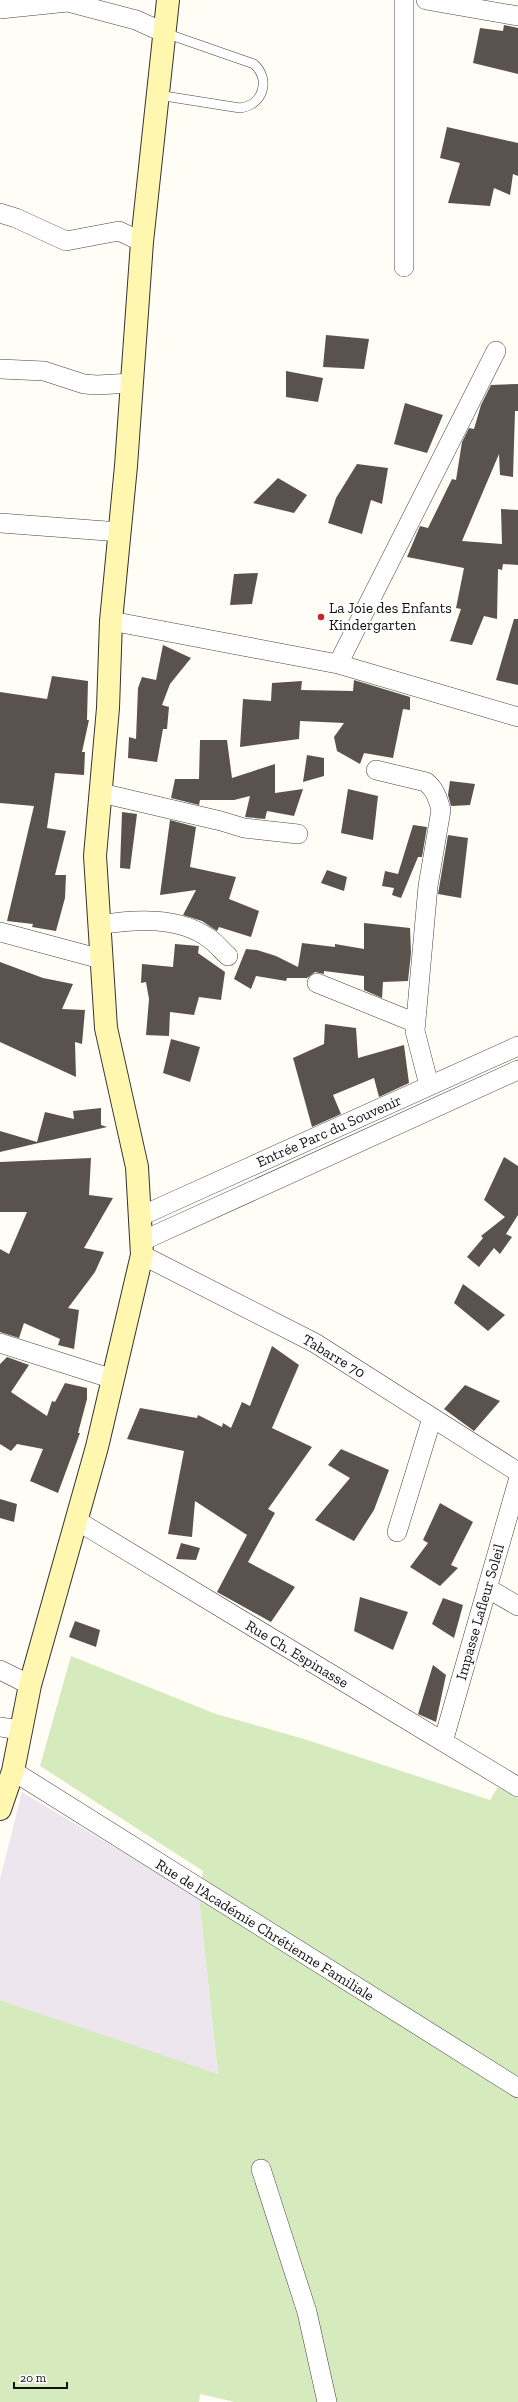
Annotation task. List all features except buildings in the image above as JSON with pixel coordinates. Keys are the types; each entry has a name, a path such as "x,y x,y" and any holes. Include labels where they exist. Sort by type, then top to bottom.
{"main road":[{"path":"0,1809 13,1771 10,1729 30,1685 97,1447 112,1379 129,1316 142,1248 137,1167 106,1028 95,856 108,708 111,621 120,532 142,242 168,0"}],"street":[{"path":"404,0 404,267"},
{"path":"426,0 518,16"},
{"path":"0,9 68,2 136,20 165,33"},
{"path":"0,214 16,218 66,241 119,231 142,242"},
{"path":"338,664 496,351"},
{"path":"0,369 44,372 84,384 97,385 132,383"},
{"path":"0,522 120,532"},
{"path":"111,621 338,664 518,717"},
{"path":"376,770 426,782 431,786 438,798 441,810 428,886 415,1031 430,1085"},
{"path":"101,793 221,821 244,828 298,834"},
{"path":"99,925 124,921 158,921 198,932 211,940 228,956"},
{"path":"0,932 101,959"},
{"path":"317,983 416,1023"},
{"name":"Entrée Parc du Souvenir","path":"141,1216 518,1046"},
{"name":"Entrée Parc du Souvenir","path":"142,1248 518,1070"},
{"name":"Tabarre 70","path":"142,1248 315,1343 518,1472"},
{"path":"0,1343 112,1379"},
{"path":"397,1532 432,1418"},
{"name":"Impasse Lafleur Soleil","path":"443,1742 518,1481"},
{"name":"Rue Ch. Espinasse","path":"76,1520 518,1787"},
{"path":"487,1588 518,1606"},
{"path":"0,1670 30,1685"},
{"name":"Rue de l'Académie Chrétienne Familiale","path":"13,1771 518,2088"},
{"path":"261,2169 307,2312 327,2402"}],"lane":[{"path":"158,95 240,108 250,107 260,98 264,80 260,70 254,64 165,33"}],"shaded area":[{"path":"22,1792 199,1898 218,2075 0,2000 0,1879"}],"green space":[{"path":"71,1656 216,1714 304,1739 490,1800 498,1787 518,1798 518,2402 235,2402 200,2394 199,2402 0,2402 0,2000 218,2074 199,1898 203,1871 40,1766"}],"place":[{"name":"La Joie des Enfants Kindergarten","path":"321,617"}]}
